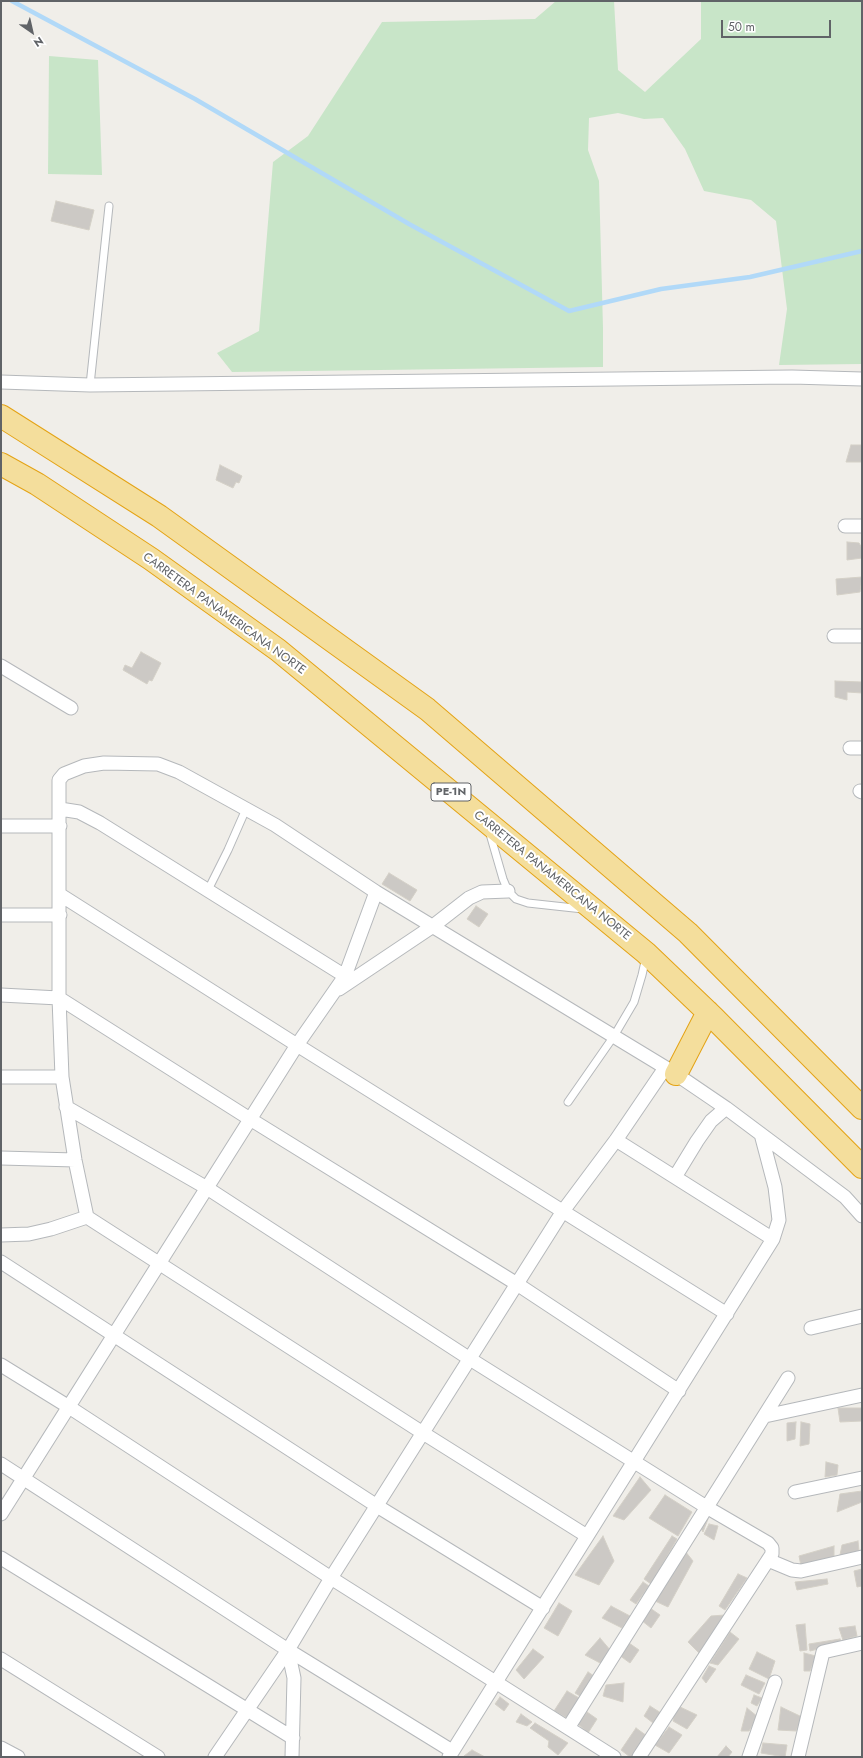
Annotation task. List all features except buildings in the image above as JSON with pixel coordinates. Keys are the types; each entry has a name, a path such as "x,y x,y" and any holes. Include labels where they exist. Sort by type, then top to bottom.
{"highway":[{"path":"1,416 159,516 427,709 688,933 862,1108"},
{"name":"CARRETERA PANAMERICANA NORTE","path":"1,464 38,484 150,559 278,650 646,953 708,1012 862,1166"},
{"path":"671,1071 708,1012"}],"street":[{"path":"1,382 90,385 792,377 862,379"},
{"path":"846,526 862,526"},
{"path":"834,636 862,636"},
{"path":"1,666 71,708"},
{"path":"588,1536 423,1433 160,1262 87,1217 75,1160 62,1077 59,998 59,780 64,774 84,766 104,763 145,762 158,764 179,772 275,825 376,892 671,1071 726,1108 845,1197 862,1216"},
{"path":"60,809 78,812 100,823 345,976"},
{"path":"1,826 60,826"},
{"path":"333,993 433,926 470,898 482,892 508,891"},
{"path":"1,1514 297,1045 345,976 376,892"},
{"path":"59,894 727,1314"},
{"path":"1,915 60,915"},
{"path":"1,995 59,998 250,1119 517,1284 679,1390"},
{"path":"215,1757 288,1650 331,1578 563,1211 616,1140 671,1071"},
{"path":"1,1077 62,1077"},
{"path":"66,1106 207,1188 470,1359 708,1508 768,1543 772,1548 772,1554 639,1757"},
{"path":"675,1177 708,1126 726,1108"},
{"path":"1,1464 450,1754 543,1608 773,1239 779,1220 775,1187 761,1134"},
{"path":"616,1140 773,1239"},
{"path":"1,1158 75,1160"},
{"path":"1,1235 29,1234 51,1229 87,1217"},
{"path":"1,1262 377,1506 543,1608"},
{"path":"811,1328 862,1316"},
{"path":"1,1365 69,1407 331,1578 614,1757"},
{"path":"568,1728 708,1508 788,1378"},
{"path":"764,1416 862,1395"},
{"path":"795,1492 862,1478"},
{"path":"768,1560 792,1570 801,1571 862,1557"},
{"path":"1,1558 293,1738"},
{"path":"798,1757 823,1652 862,1643"},
{"path":"288,1650 294,1678 292,1757"},
{"path":"1,1659 158,1757"},
{"path":"749,1757 775,1682"},
{"path":"1,1748 18,1757"}],"lane":[{"path":"90,385 109,206"},
{"path":"208,890 246,809"},
{"path":"487,822 508,891 516,899 528,903 569,909 593,909"},
{"path":"568,1102 614,1036 634,1002 642,975 646,953"}],"green space":[{"path":"556,1 614,1 618,70 645,92 701,39 701,1 862,1 862,364 779,365 787,309 776,221 751,200 704,191 685,149 663,118 644,119 618,113 589,118 588,150 599,181 603,367 232,372 217,353 259,331 273,162 308,136 382,22 535,19"},
{"path":"49,56 98,60 102,175 48,174"}],"waterway":[{"path":"12,1 195,99 409,224 569,311 661,289 750,277 862,251"}]}
